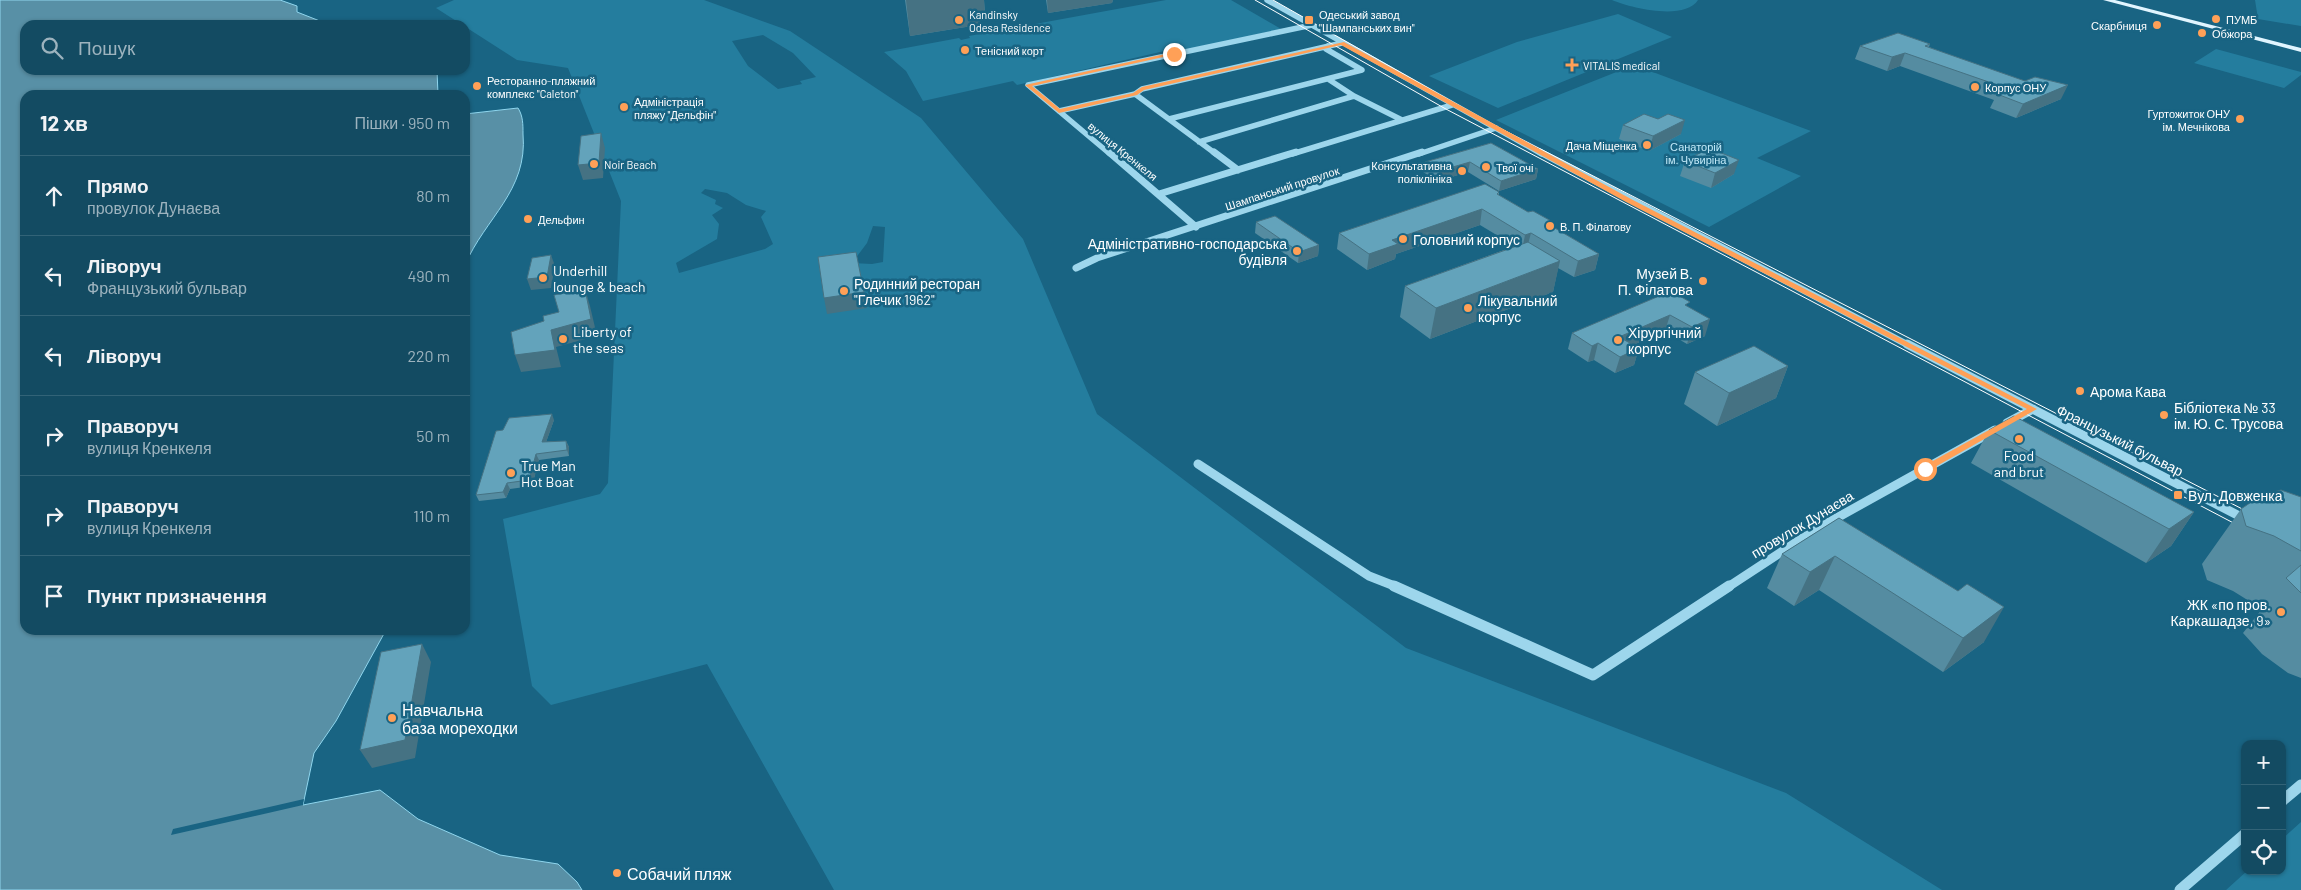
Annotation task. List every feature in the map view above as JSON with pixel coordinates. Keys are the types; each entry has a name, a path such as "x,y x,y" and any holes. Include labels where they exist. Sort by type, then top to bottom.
{"main road":[{"path":"2107,0 2301,50"}],"street":[{"name":"Французький бульвар","path":"1267,0 1452,105 1657,215 2258,525"},
{"name":"вулиця Кренкеля","path":"1196,228 1160,194 1028,85 1312,25"},
{"path":"1059,111 1135,94 1142,88 1342,43"},
{"path":"1169,119 1362,70 1326,49 1328,46"},
{"path":"1328,79 1354,96 1402,120"},
{"path":"1135,94 1238,170"},
{"path":"1199,142 1354,96"},
{"path":"1160,194 1452,105"},
{"name":"Шампанський провулок","path":"1076,268 1097,258 1196,228 1496,128"},
{"name":"провулок Дунаєва","path":"1198,464 1369,576 1434,602 1593,675 1815,530 2033,409"},
{"path":"2286,798 2301,785"},
{"path":"2180,890 2241,837"}],"green space":[{"path":"454,0 704,0 790,31 921,118 1023,239 1097,414 1406,648 1786,793 1942,890 834,890 707,664 551,705 532,686 503,519 600,494 608,483 621,201 568,68 517,60 470,30 470,20 455,20 436,8","holes":["763,35 793,53 816,77 800,81 802,84 778,89 748,66 732,41","705,189 727,193 746,205 766,211 761,217 773,244 765,249 679,273 676,263 717,239 719,224 712,215 723,208 715,204 716,200 701,193","873,226 885,227 883,262 872,264 852,263 867,243"]},
{"path":"1166,0 1231,0 1281,29 1177,52 1173,49 1017,85 1013,81 923,101 906,71 884,52 959,38 961,40 970,38 969,36"},
{"path":"1612,0 1698,0 1682,10 1657,11"},
{"path":"2255,0 2301,0 2301,26 2258,19"},
{"path":"1618,14 1672,37 1498,108 1429,76 1517,42"},
{"path":"2216,49 2301,72 2301,75 2284,88 2194,63"},
{"name":"Санаторій ім. Чувиріна","path":"1634,65 1811,131 1757,158 1801,176 1709,227 1496,120"},
{"path":"2301,822 2301,890 2226,890 2243,875 2286,875 2286,835"}],"shaded area":[{"path":"0,0 280,0 297,6 297,12 317,20 20,20 20,75 437,75 438,90 20,90 20,635 383,635 336,721 314,753 303,805 380,790 418,819 500,855 558,864 577,882 582,890 0,890"},
{"path":"518,108 522,117 523,154 519,172 512,188 470,254 470,113"}],"pier":[{"path":"304,799 303,805 171,835 173,829"}],"building":[{"path":"1898,33 1930,44 1925,46 2025,81 2035,77 2068,85 2023,104 1997,94 2009,89 1905,53 1892,57 1860,46"},
{"path":"1644,114 1658,119 1668,114 1685,120 1653,136 1623,125"},
{"path":"601,133 599,163 578,165 581,136"},
{"path":"1491,143 1538,169 1501,181 1470,162 1439,171 1425,162"},
{"path":"1709,148 1739,160 1715,173 1685,161"},
{"path":"1485,184 1499,192 1497,194 1528,212 1533,211 1553,222 1548,224 1599,254 1578,261 1531,233 1525,235 1482,209 1392,240 1398,244 1369,254 1339,233"},
{"path":"1275,216 1319,245 1299,252 1256,222"},
{"path":"1528,242 1560,261 1436,308 1405,286"},
{"path":"856,252 864,292 824,298 818,257"},
{"path":"551,255 547,277 527,279 532,258"},
{"path":"585,289 591,319 551,330 555,350 515,355 511,332 544,321 543,316 559,312 554,295"},
{"path":"1671,291 1690,302 1685,305 1710,319 1692,327 1670,315 1619,337 1639,348 1620,357 1598,343 1592,346 1572,333"},
{"path":"1754,346 1788,366 1729,393 1695,372"},
{"name":"True Man Hot Boat","path":"552,414 542,442 566,441 567,450 536,454 529,480 507,483 503,492 476,495 496,431 503,430 509,418"},
{"path":"2014,416 2194,512 2169,529 1989,430"},
{"path":"2281,490 2301,497 2301,551 2274,536 2246,526 2241,509 2260,496"},
{"path":"1839,518 1958,591 1967,584 2004,607 1963,638 1835,556 1810,572 1782,554"},
{"path":"2301,565 2301,593 2286,578"},
{"path":"422,644 405,740 360,750 381,652"}],"tram line":[{"path":"1255,0 1444,108 2243,528"},
{"path":"1273,0 1488,122 2254,515"}],"place":[{"name":"ПУМБ","path":"2216,19"},
{"name":"Kandinsky Odesa Residence","path":"959,20"},
{"name":"Одеський завод \"Шампанських вин\"","path":"1309,20"},
{"name":"Скарбниця","path":"2157,25"},
{"name":"Обжора","path":"2202,33"},
{"name":"Тенісний корт","path":"965,50"},
{"name":"VITALIS medical","path":"1572,65"},
{"name":"Ресторанно-пляжний комплекс \"Caleton\"","path":"477,86"},
{"name":"Корпус ОНУ","path":"1975,87"},
{"name":"Адміністрація пляжу \"Дельфін\"","path":"624,107"},
{"name":"Гуртожиток ОНУ ім. Мечнікова","path":"2240,119"},
{"name":"Дача Міщенка","path":"1647,145"},
{"name":"Noir Beach","path":"594,164"},
{"name":"Твої очі","path":"1486,167"},
{"name":"Консультативна поліклініка","path":"1462,171"},
{"name":"Дельфин","path":"528,219"},
{"name":"В. П. Філатову","path":"1550,226"},
{"name":"Головний корпус","path":"1403,239"},
{"name":"Адміністративно-господарська будівля","path":"1297,251"},
{"name":"Underhill lounge & beach","path":"543,278"},
{"name":"Музей В. П. Філатова","path":"1703,281"},
{"name":"Родинний ресторан \"Глечик 1962\"","path":"844,291"},
{"name":"Лікувальний корпус","path":"1468,308"},
{"name":"Liberty of the seas","path":"563,339"},
{"name":"Хірургічний корпус","path":"1618,340"},
{"name":"Арома Кава","path":"2080,391"},
{"name":"Бібліотека № 33 ім. Ю. С. Трусова","path":"2164,415"},
{"name":"Food and brut","path":"2019,439"},
{"name":"True Man Hot Boat","path":"511,473"},
{"name":"Вул. Довженка","path":"2178,495"},
{"name":"ЖК «по пров. Каркашадзе, 9»","path":"2281,612"},
{"name":"Навчальна база мореходки","path":"392,718"},
{"name":"Собачий пляж","path":"617,873"}],"route":[{"path":"1174,54 1028,85 1059,111 1135,94 1142,88 1342,43 1628,200 2033,409 1925,469"}]}
